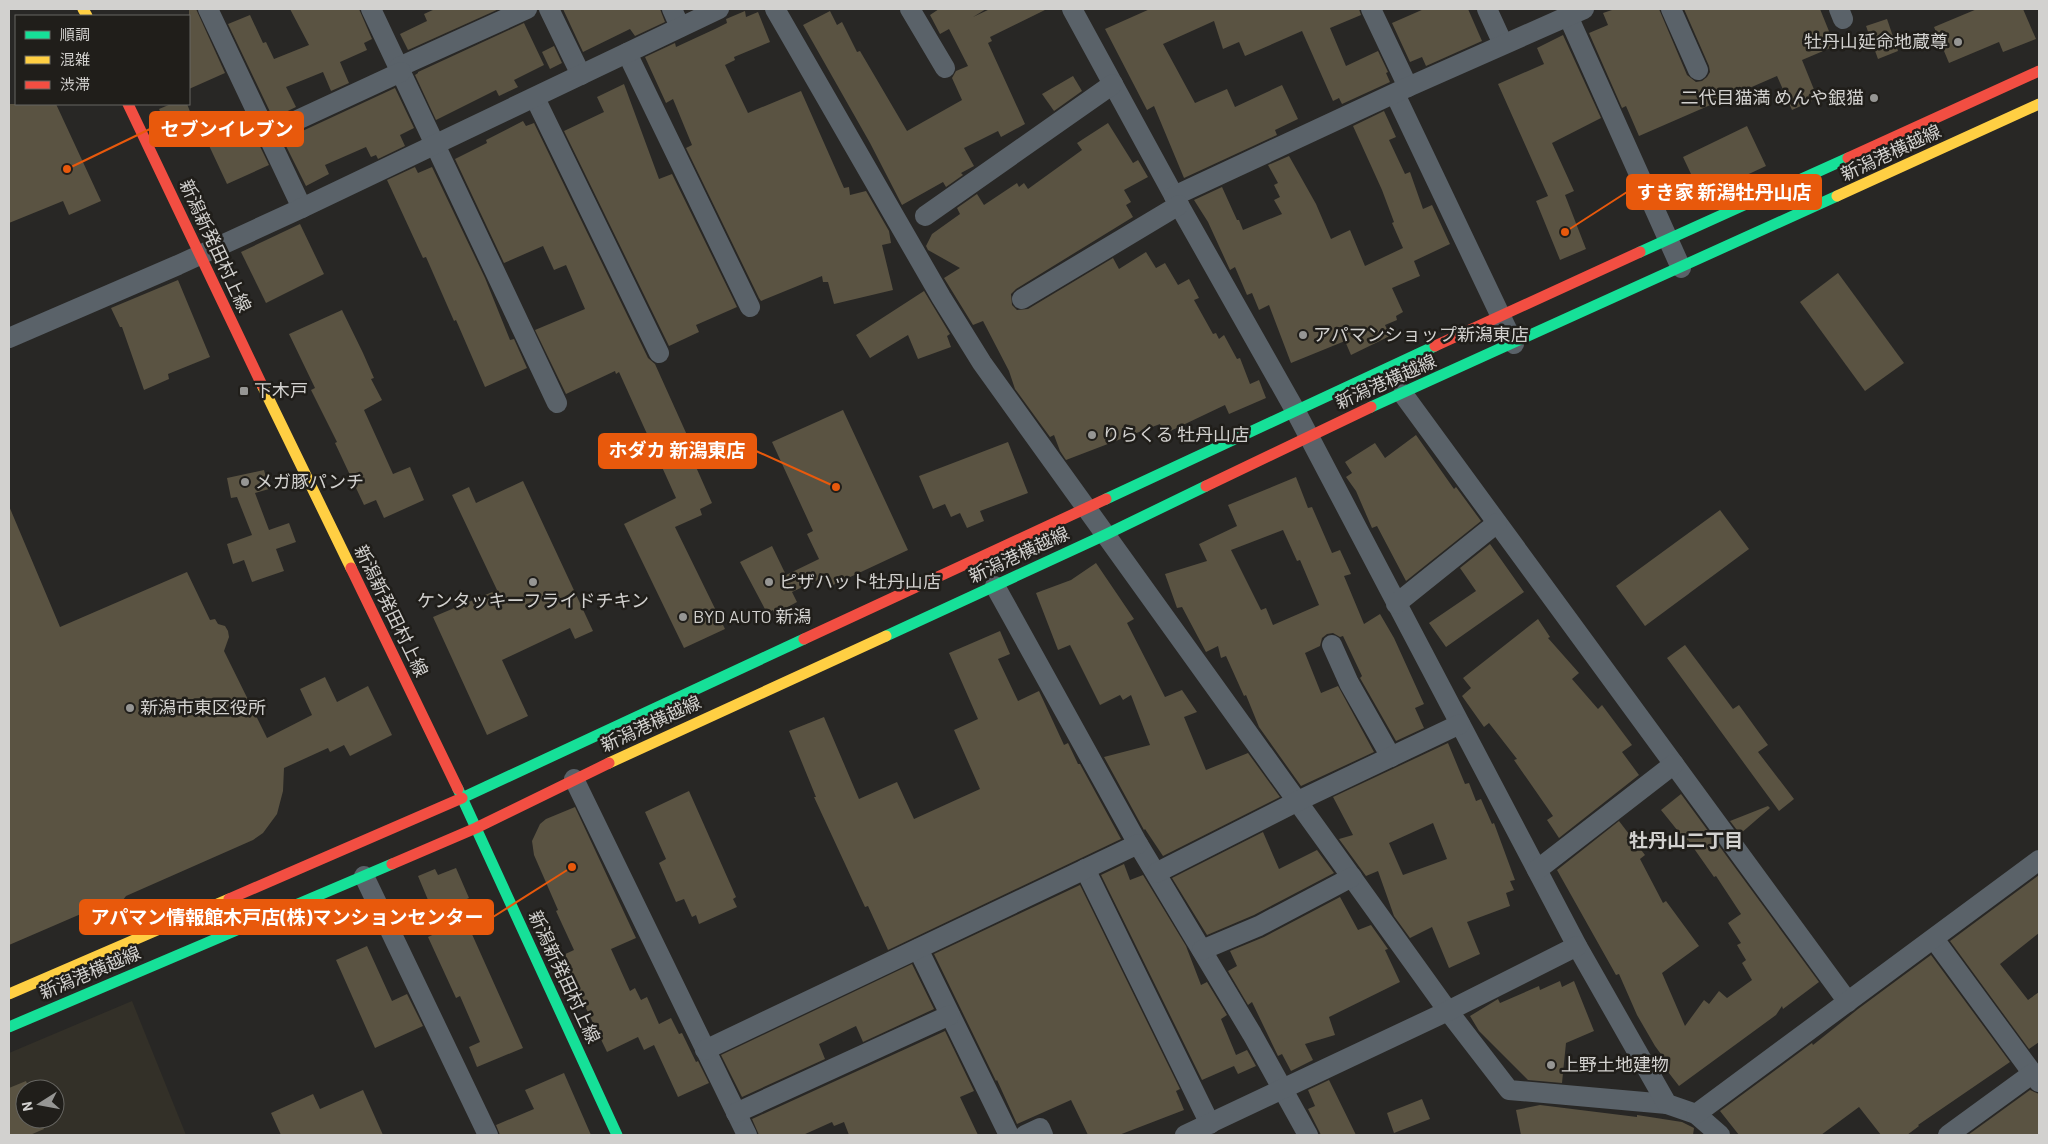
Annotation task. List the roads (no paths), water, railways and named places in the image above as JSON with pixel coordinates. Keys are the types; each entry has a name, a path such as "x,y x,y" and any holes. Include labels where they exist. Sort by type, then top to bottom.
{"main road":[{"name":"新潟港横越線","path":"9,994 462,798 1501,315 2039,71"},
{"name":"新潟港横越線","path":"9,1026 476,828 574,779 1106,534 1308,436 2039,104"},
{"name":"新潟新発田村上線","path":"128,105 462,798 618,1135"}],"street":[{"path":"371,9 556,403"},
{"path":"267,134 527,9"},
{"path":"549,9 581,75"},
{"path":"9,338 199,255 435,146 627,53 676,18 719,9"},
{"path":"774,9 941,297 982,362 1448,1011 1509,1090 1667,1104 1696,1114 1720,1135"},
{"path":"910,9 945,68"},
{"path":"1072,9 1176,201 1295,410 1577,946 1667,1104"},
{"path":"1371,9 1401,91 1514,344"},
{"path":"1487,9 1503,44"},
{"path":"1671,9 1698,70"},
{"path":"214,11 267,134 302,208"},
{"path":"1022,299 1176,201 1401,91 1575,12 1681,268"},
{"path":"627,53 750,307"},
{"path":"925,216 1113,84"},
{"path":"535,98 659,353"},
{"path":"1403,394 1848,1002"},
{"path":"1396,604 1498,523"},
{"path":"995,586 1138,844 1202,950 1308,1135"},
{"path":"1332,645 1349,683 1391,757"},
{"path":"1156,873 1298,801 1460,724"},
{"path":"1537,870 1674,764"},
{"path":"574,779 747,1135"},
{"path":"705,1050 1138,844"},
{"path":"1696,1114 2039,860"},
{"path":"1085,869 1210,1124"},
{"path":"364,876 488,1135"},
{"path":"1202,950 1259,926 1352,877"},
{"path":"1934,939 2036,1078 1948,1135"},
{"path":"1185,1135 1448,1011 1577,946"},
{"path":"918,949 1009,1135"},
{"path":"736,1113 950,1015"},
{"path":"1025,1135 1040,1128 1043,1135"}],"place":[{"name":"牡丹山延命地蔵尊","path":"1958,42"},
{"name":"二代目猫満 めんや銀猫","path":"1874,98"},
{"name":"セブンイレブン","path":"67,169"},
{"name":"すき家 新潟牡丹山店","path":"1565,232"},
{"name":"アパマンショップ新潟東店","path":"1303,335"},
{"name":"下木戸","path":"244,391"},
{"name":"りらくる 牡丹山店","path":"1092,435"},
{"name":"メガ豚パンチ","path":"245,482"},
{"name":"ホダカ 新潟東店","path":"836,487"},
{"name":"ケンタッキーフライドチキン","path":"533,582"},
{"name":"ピザハット牡丹山店","path":"769,582"},
{"name":"BYD AUTO 新潟","path":"683,617"},
{"name":"新潟市東区役所","path":"130,708"},
{"name":"アパマン情報館木戸店(株)マンションセンター","path":"572,867"},
{"name":"上野土地建物","path":"1551,1065"}],"district":[{"name":"牡丹山二丁目","path":"1686,840"}]}
